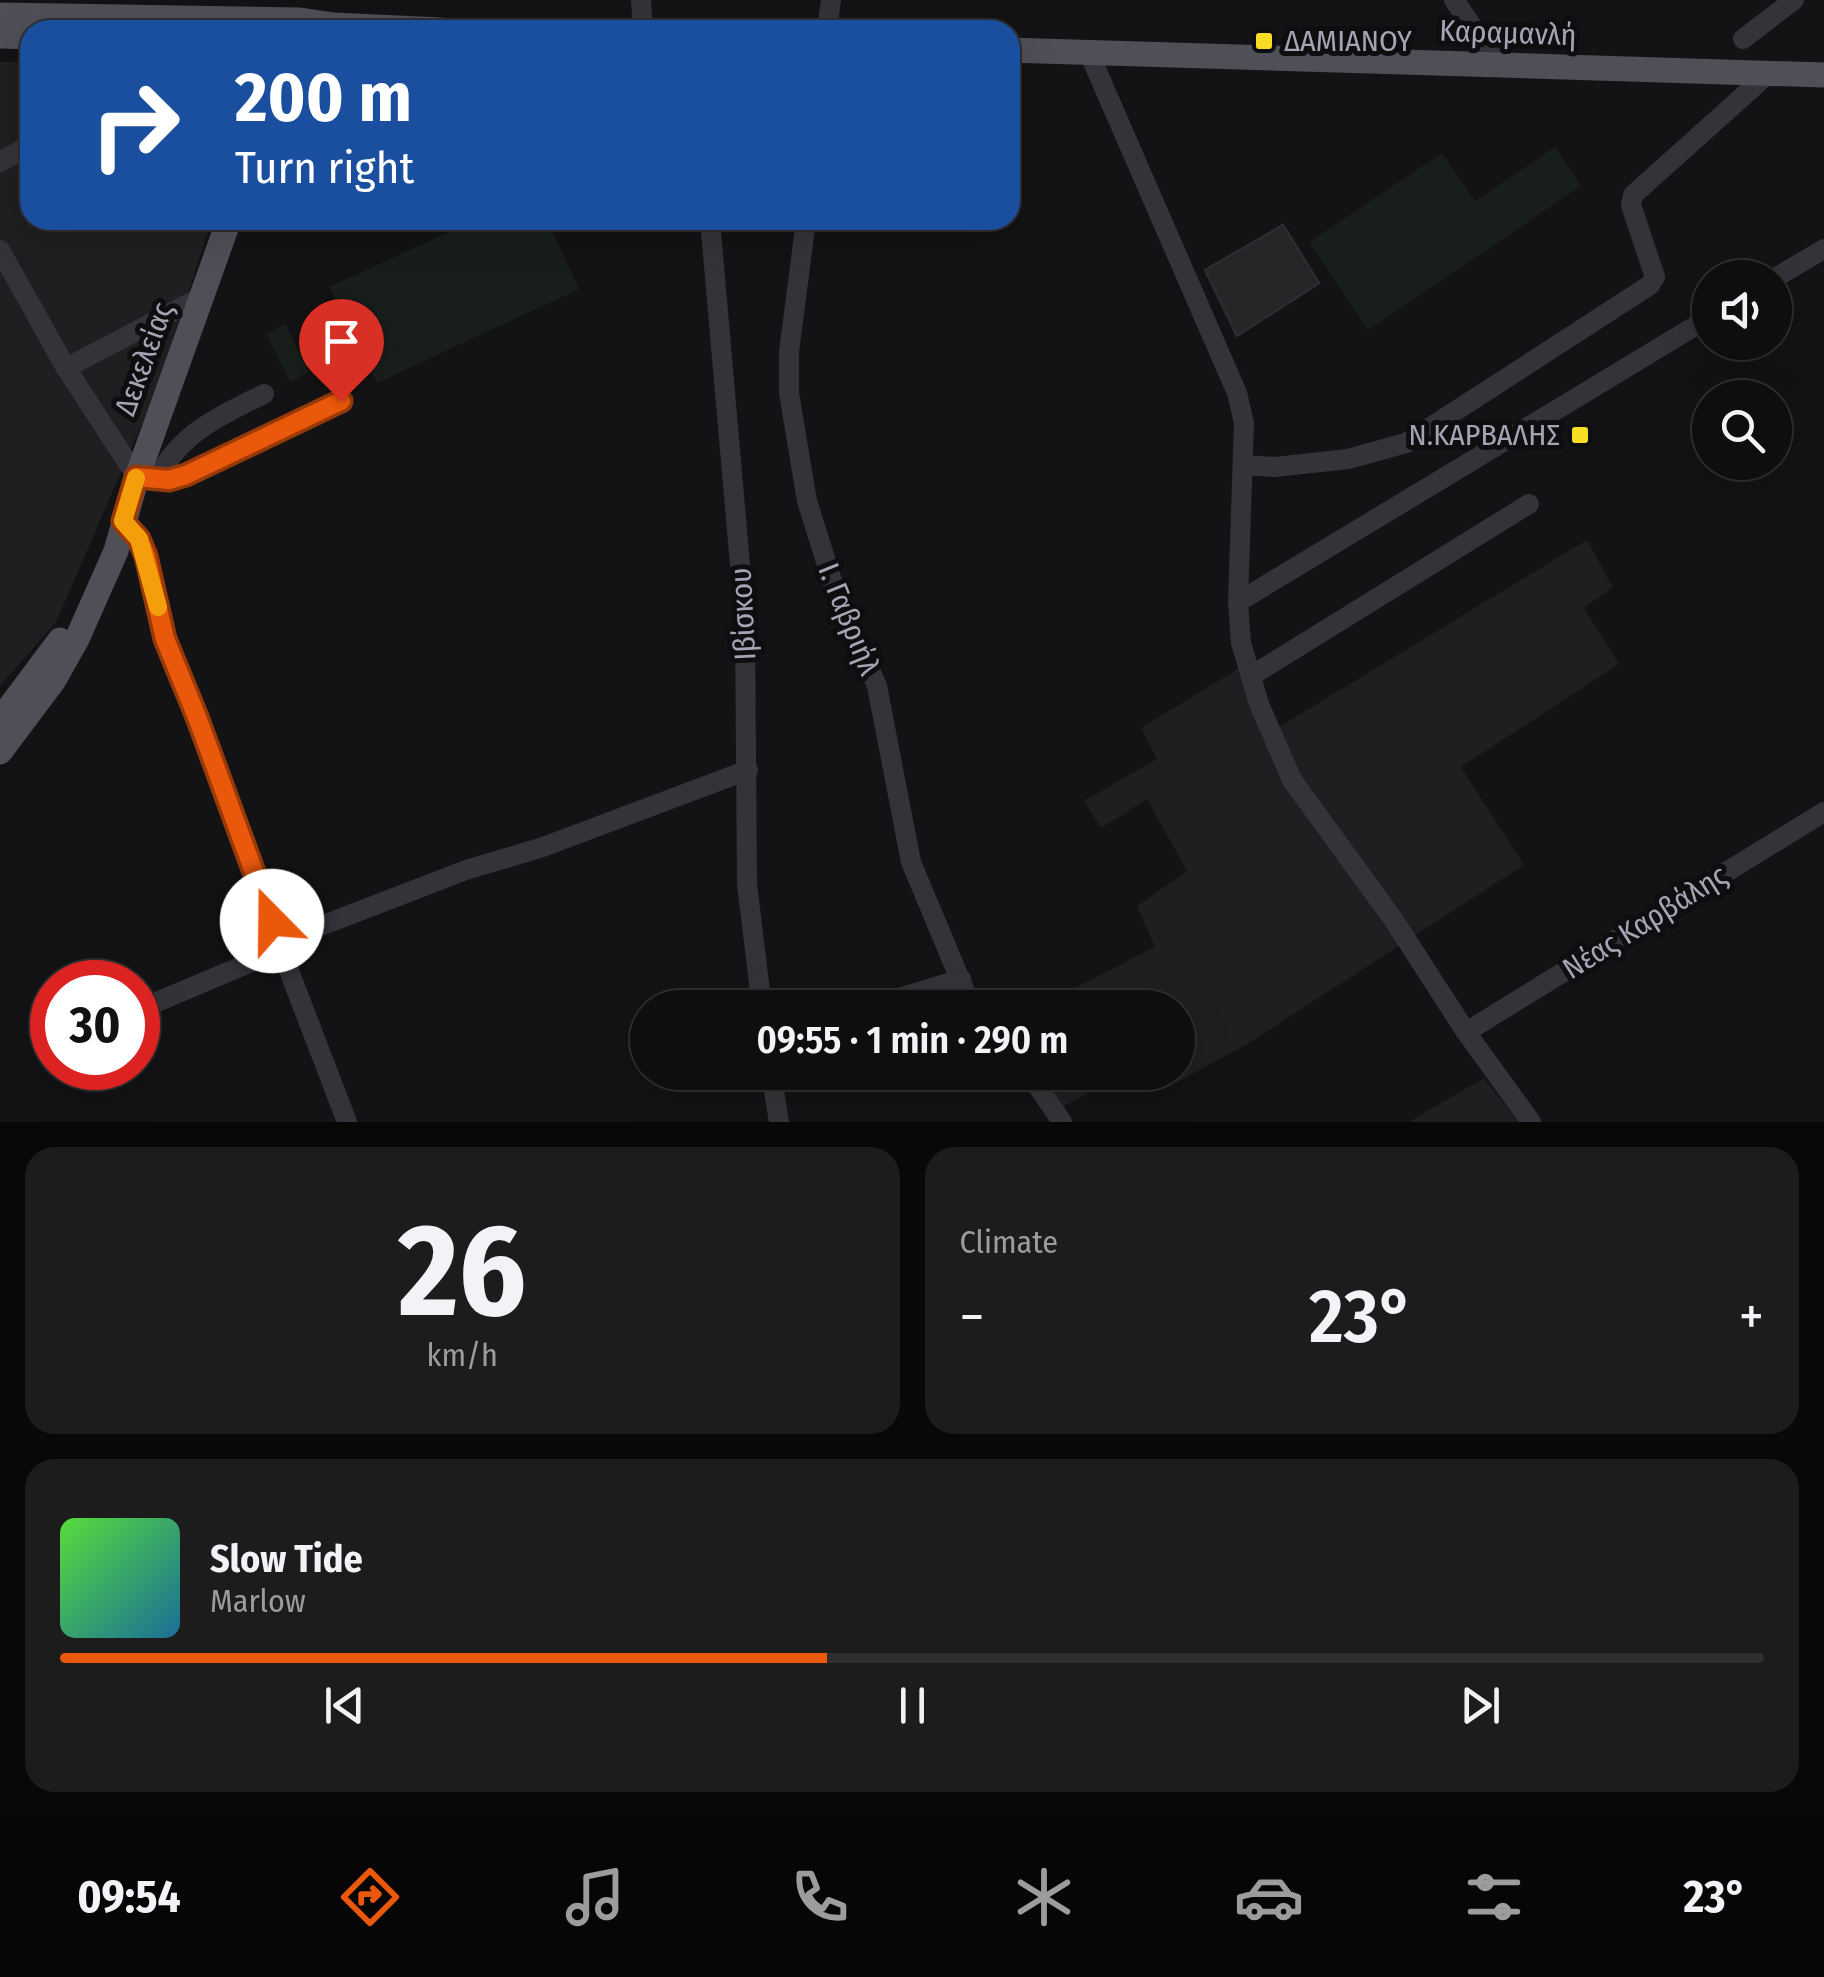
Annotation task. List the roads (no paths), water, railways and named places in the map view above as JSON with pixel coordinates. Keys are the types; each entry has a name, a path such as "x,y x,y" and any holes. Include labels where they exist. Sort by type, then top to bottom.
{"main road":[{"path":"78,0 108,17"},
{"path":"78,20 298,20"},
{"name":"Καραμανλή","path":"1020,50 1824,75"},
{"name":"Δεκελείας","path":"0,720 67,629 147,478 201,297 225,230"},
{"name":"Δεκελείας","path":"0,752 54,680 77,638 116,551 123,521"}],"street":[{"path":"1454,0 1499,65"},
{"path":"1743,40 1794,0"},
{"path":"1089,53 1237,392 1244,423 1238,602 1241,643 1259,704 1292,780 1393,919 1466,1032 1531,1122"},
{"path":"1243,465 1348,459 1406,443 1650,285 1655,277 1631,205 1633,195 1769,73"},
{"name":"Ιβίσκου","path":"711,230 746,622 747,884 760,990"},
{"name":"Ι. Γαβριήλ","path":"805,230 789,379 806,501 833,584 876,686 911,862 965,990"},
{"path":"1792,268 1824,249"},
{"path":"1,256 66,368 147,478"},
{"path":"66,368 201,297"},
{"path":"1238,602 1692,328"},
{"path":"147,478 179,445 213,419 264,394"},
{"path":"147,478 186,475 341,401"},
{"path":"1251,676 1529,504"},
{"path":"123,521 139,539 146,556 165,639 347,1122"},
{"path":"0,700 28,685"},
{"path":"160,1000 282,947 300,934 466,870 544,847 748,770"},
{"name":"Νέας Καρβάλης","path":"1466,1032 1824,812"},
{"path":"924,990 960,979"},
{"path":"774,1090 779,1122"},
{"path":"1040,1090 1062,1122"}],"place":[{"name":"ΔΑΜΙΑΝΟΥ","path":"1264,41"},
{"name":"Ν.ΚΑΡΒΑΛΗΣ","path":"1580,435"}]}
